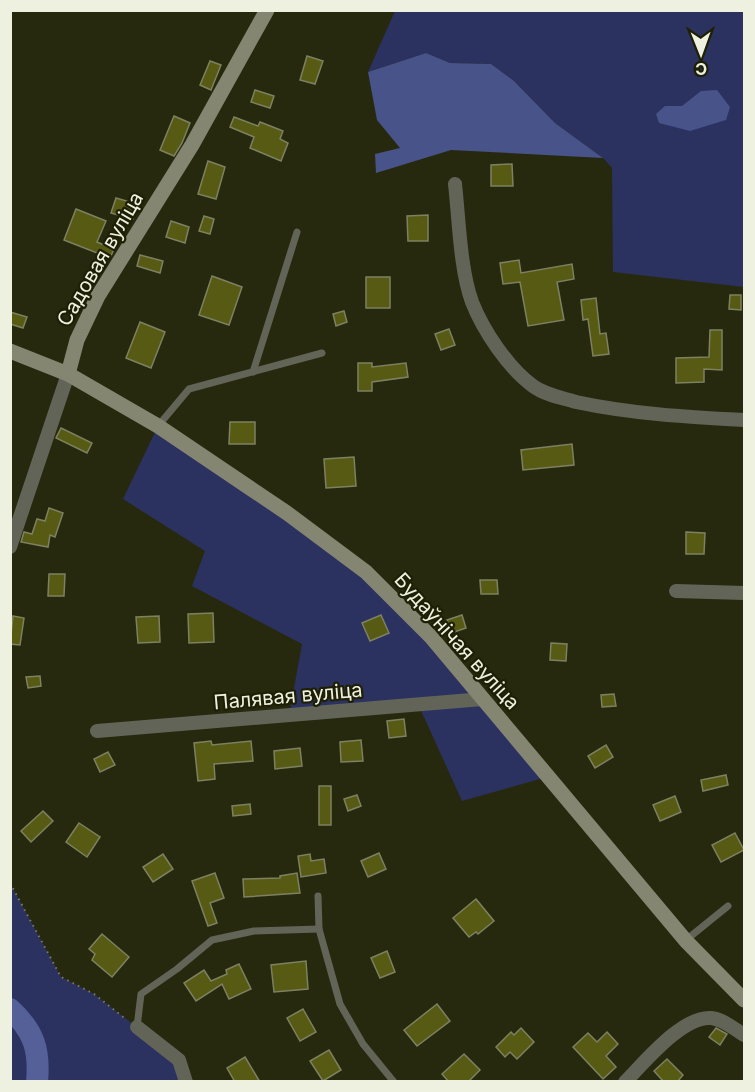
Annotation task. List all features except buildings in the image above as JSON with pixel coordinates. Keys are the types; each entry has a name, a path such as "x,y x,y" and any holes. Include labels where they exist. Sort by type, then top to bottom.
{"main road":[{"name":"Садовая вуліца","path":"68,374 77,340 98,296 192,145 267,10"},
{"name":"Будаўнічая вуліца","path":"10,351 68,374 158,426 295,519 366,572 431,637 686,941 744,1000"}],"street":[{"path":"455,184 465,269 472,301 507,362 534,387 562,398 613,410 744,420"},
{"name":"Садовая вуліца","path":"10,547 68,374"},
{"path":"676,591 744,593"},
{"name":"Палявая вуліца","path":"97,731 458,703 483,699"},
{"path":"625,1082 689,1023 711,1018 723,1022 744,1035"},
{"path":"137,1027 179,1060 186,1082"}],"lane":[{"path":"253,372 297,232"},
{"path":"158,426 189,389 322,353"},
{"path":"318,896 319,929 340,1004 363,1044 394,1082"},
{"path":"686,941 728,906"},
{"path":"137,1027 141,993 177,969 212,940 254,932 319,929"}],"path":[{"path":"10,883 61,977 94,994 137,1027"}],"shaded area":[{"path":"395,11 744,11 744,287 613,272 612,168 603,158 555,123 514,81 491,64 450,63 426,53 368,72"},
{"path":"426,53 450,63 491,64 514,81 555,123 603,158 451,150 376,173 375,154 400,148 377,120 368,72"},
{"path":"717,90 730,107 726,120 690,131 659,123 656,114 665,106 682,106 701,91"},
{"path":"158,426 366,572 547,777 462,801 419,706 289,716 302,644 192,586 205,551 123,499"},
{"path":"10,883 61,977 94,994 179,1060 186,1081 11,1081"}],"waterway":[{"path":"10,1009 25,1025 34,1042 38,1071 37,1082"}]}
